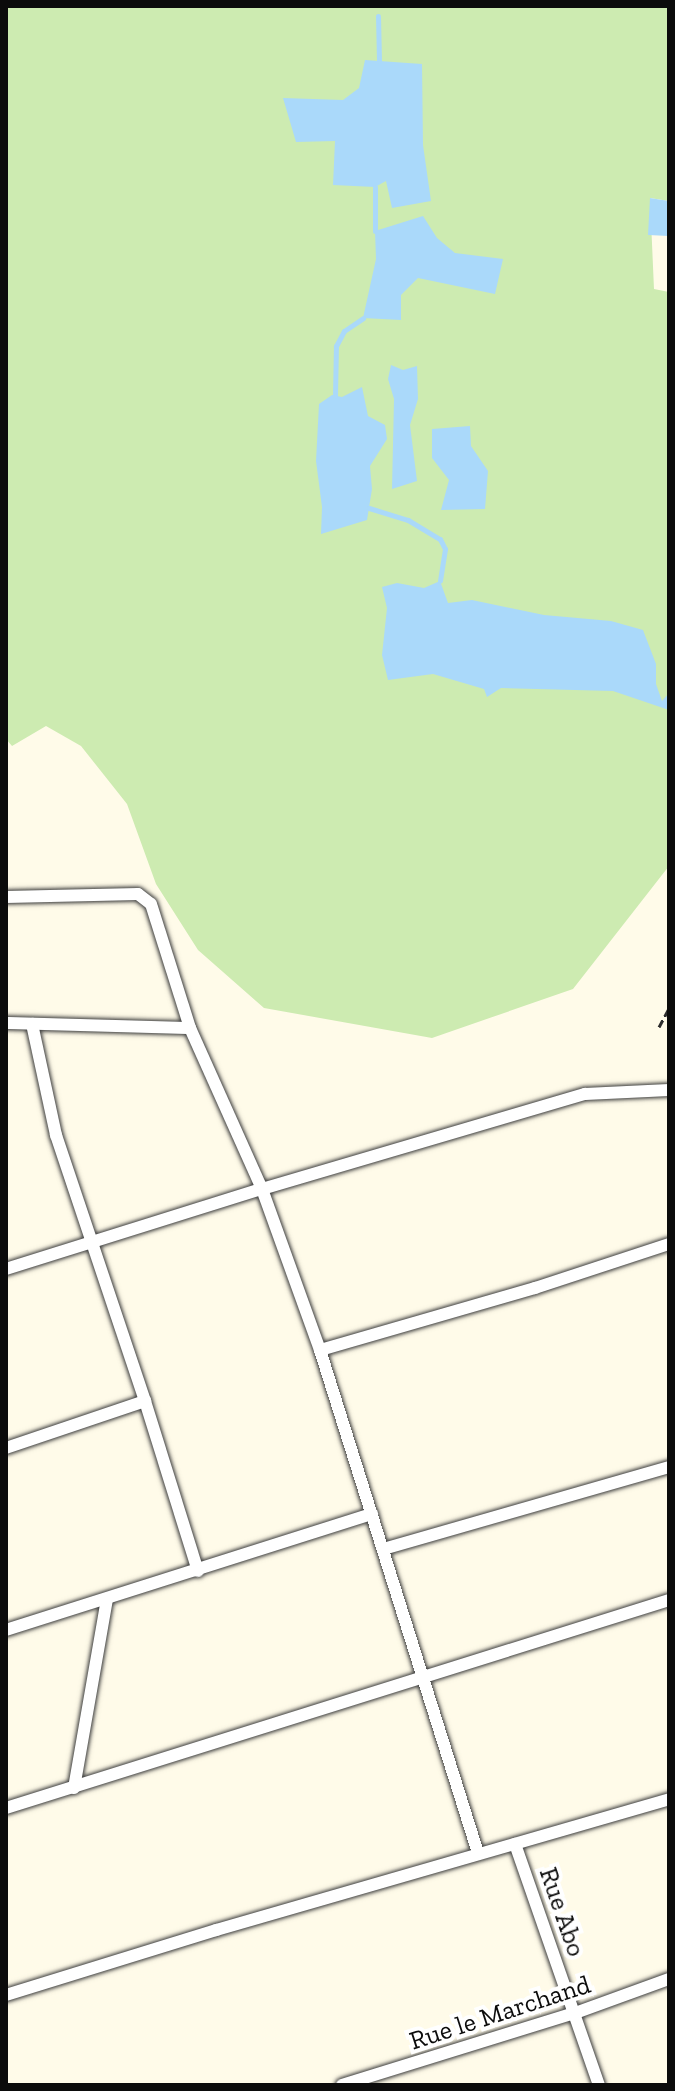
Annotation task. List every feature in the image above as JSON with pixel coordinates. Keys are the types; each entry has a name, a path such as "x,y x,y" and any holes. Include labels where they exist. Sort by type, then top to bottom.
{"street":[{"path":"6,897 138,894 151,904 190,1028 262,1189 320,1350 420,1677 478,1853"},
{"path":"6,1023 190,1028"},
{"path":"32,1024 56,1135 198,1571"},
{"path":"6,1269 262,1189 585,1094 669,1090"},
{"path":"320,1350 535,1288 669,1244"},
{"path":"6,1448 145,1401"},
{"path":"383,1549 669,1467"},
{"path":"6,1630 372,1514"},
{"path":"74,1788 107,1599"},
{"path":"6,1808 669,1600"},
{"path":"6,1995 669,1799"},
{"name":"Rue Abo","path":"515,1844 599,2085"},
{"name":"Rue le Marchand","path":"342,2085 575,2013 669,1979"}],"path":[{"path":"659,1027 669,1008"}],"green space":[{"path":"6,6 669,6 669,201 650,198 654,289 669,292 669,866 573,989 432,1038 264,1008 198,950 156,884 127,804 81,746 46,726 12,746 6,739"}],"water":[{"path":"365,60 422,64 423,145 431,201 392,208 386,181 375,187 333,185 335,141 296,142 283,98 343,100 359,88"},
{"path":"650,198 669,201 669,236 648,235"},
{"path":"423,216 437,238 455,253 503,259 495,294 418,278 401,295 401,320 363,318 376,259 375,231"},
{"path":"391,365 403,370 417,366 418,399 410,425 417,481 392,489 394,399 388,379"},
{"path":"362,387 368,416 385,425 387,439 370,466 372,489 367,520 321,534 322,507 316,461 319,404 332,395 342,397"},
{"path":"470,426 471,446 488,471 485,509 441,510 449,480 432,458 432,429"},
{"path":"440,581 448,603 472,600 544,615 611,621 643,630 656,664 656,684 662,701 669,693 669,710 613,691 501,688 487,697 484,689 433,674 388,680 382,655 387,608 382,587 397,583 424,588"}],"waterway":[{"path":"378,16 379,61"},
{"path":"375,187 375,231"},
{"path":"335,396 336,346 344,331 363,318"},
{"path":"369,508 408,520 440,539 445,549 440,581"}]}
